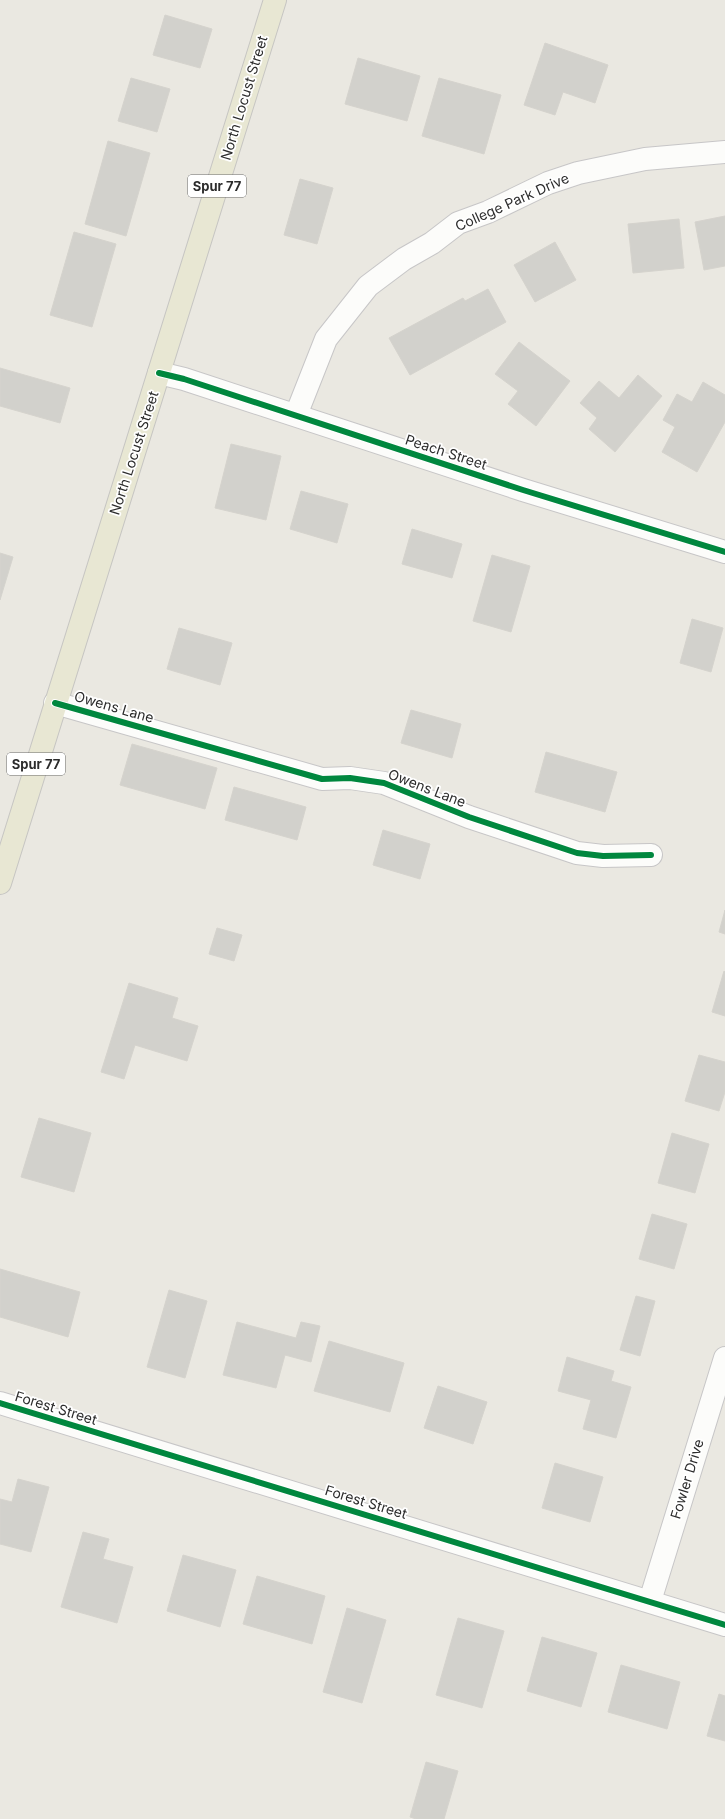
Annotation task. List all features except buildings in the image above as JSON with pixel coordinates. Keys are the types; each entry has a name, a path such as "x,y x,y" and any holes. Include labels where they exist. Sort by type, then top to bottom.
{"main road":[{"name":"North Locust Street","path":"0,883 275,0"}],"street":[{"name":"College Park Drive","path":"296,415 326,339 368,286 404,259 432,243 458,223 488,212 548,183 578,173 645,159 725,152"},
{"name":"Peach Street","path":"159,373 184,379 523,490 725,552"},
{"name":"Owens Lane","path":"55,703 322,779 350,778 384,783 469,817 577,852 604,856 651,856"},
{"name":"Fowler Drive","path":"650,1601 725,1358"},
{"name":"Forest Street","path":"0,1403 725,1625"}],"cycle path":[{"path":"159,373 184,379 523,490 725,552"},
{"path":"55,703 322,779 350,778 384,783 469,817 577,853 603,856 651,855"},
{"path":"0,1403 725,1625"}]}
